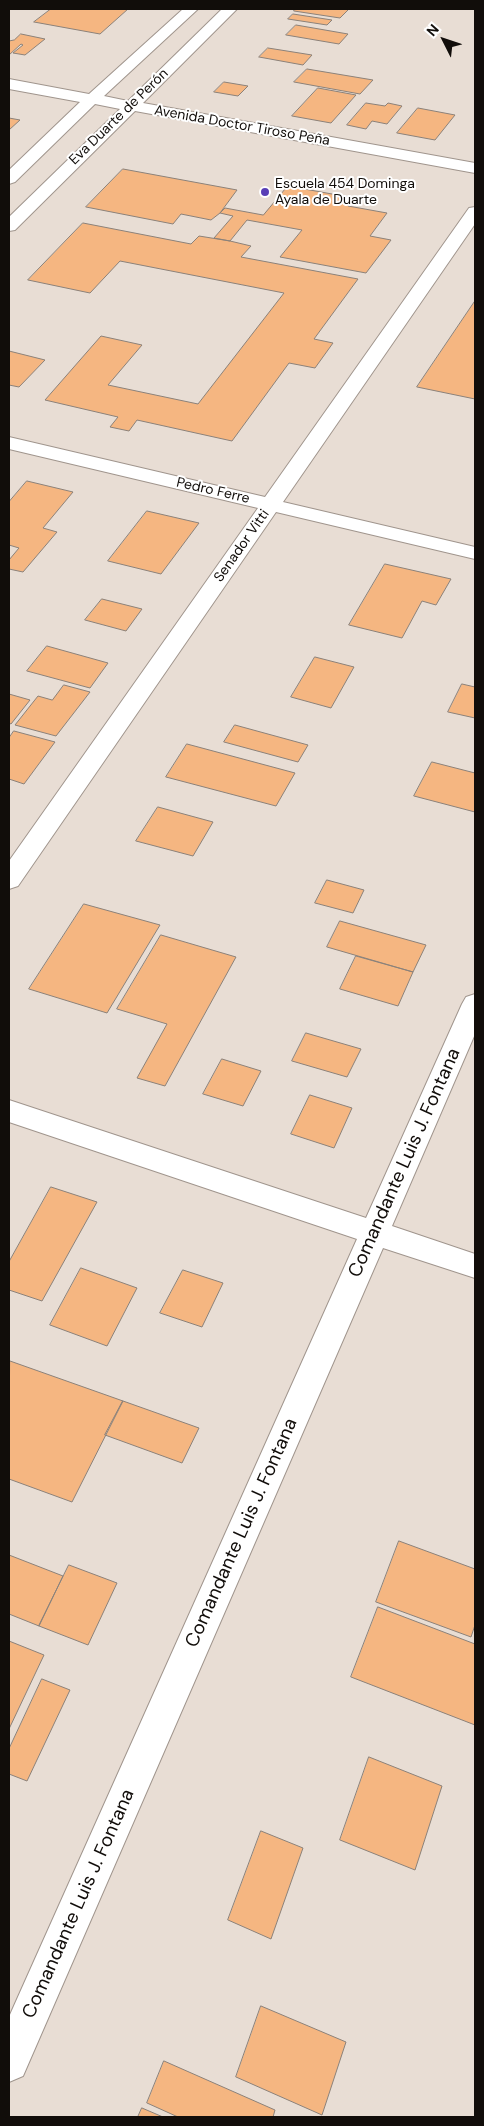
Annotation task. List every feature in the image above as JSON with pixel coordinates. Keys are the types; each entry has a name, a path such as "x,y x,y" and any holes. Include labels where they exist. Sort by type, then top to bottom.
{"street":[{"name":"Eva Duarte de Perón","path":"9,179 92,99 191,9"},
{"name":"Eva Duarte de Perón","path":"9,226 230,9"},
{"name":"Avenida Doctor Tiroso Peña","path":"9,84 475,168"},
{"name":"Senador Vitti","path":"9,880 475,212"},
{"name":"Pedro Ferre","path":"9,443 475,553"},
{"name":"Comandante Luis J. Fontana","path":"9,2062 475,1004"},
{"path":"9,1111 475,1266"}],"building":[{"path":"51,9 128,9 100,34 34,22"},
{"path":"295,9 349,9 340,18 294,11"},
{"path":"293,14 332,20 327,25 288,19"},
{"path":"296,25 348,34 339,44 286,35"},
{"path":"21,34 45,39 25,55 13,53 23,45 21,44 9,55 9,41 14,40"},
{"path":"268,48 312,55 303,65 259,57"},
{"path":"307,69 373,80 360,94 294,82"},
{"path":"224,82 248,86 238,96 214,92"},
{"path":"318,88 356,95 331,123 292,116"},
{"path":"366,103 385,106 388,103 402,106 387,124 372,121 366,129 347,125"},
{"path":"418,108 455,115 435,140 397,133"},
{"path":"9,118 20,120 9,130"},
{"path":"123,169 237,190 220,213 211,220 181,214 173,224 86,207"},
{"path":"288,186 354,198 348,206 387,213 370,236 391,240 366,273 280,257 302,230 247,220 230,241 214,238 233,216 220,213 225,208 263,215"},
{"path":"83,223 191,244 199,236 230,241 251,246 241,257 358,279 314,339 333,343 315,368 289,363 232,441 137,420 129,431 110,427 118,417 45,400 101,336 142,345 108,385 198,404 284,293 120,261 90,293 28,280"},
{"path":"475,301 475,399 417,387"},
{"path":"9,351 45,360 19,387 9,385"},
{"path":"27,481 73,492 43,528 57,532 23,572 9,569 9,560 19,548 9,545 9,502"},
{"path":"147,511 199,523 161,574 108,561"},
{"path":"385,564 451,579 436,605 422,601 402,638 349,625"},
{"path":"102,599 142,609 126,631 85,620"},
{"path":"47,646 108,663 90,688 27,671"},
{"path":"315,657 354,667 331,708 291,697"},
{"path":"462,684 475,687 475,718 448,712"},
{"path":"64,685 90,692 56,736 15,725 38,696 52,700"},
{"path":"9,694 30,700 11,724 9,723"},
{"path":"235,725 308,745 298,762 224,742"},
{"path":"14,731 55,742 24,784 9,779 9,738"},
{"path":"187,744 295,773 276,806 166,777"},
{"path":"432,762 475,773 475,812 414,796"},
{"path":"158,807 213,822 193,856 136,841"},
{"path":"327,880 364,890 353,913 315,903"},
{"path":"84,904 160,925 107,1013 29,989"},
{"path":"340,921 426,945 413,972 327,947"},
{"path":"161,935 236,957 165,1086 137,1078 167,1024 117,1009"},
{"path":"356,956 413,972 398,1006 340,989"},
{"path":"306,1033 361,1049 347,1077 292,1061"},
{"path":"222,1059 261,1071 243,1106 203,1094"},
{"path":"310,1095 352,1108 334,1148 291,1134"},
{"path":"51,1187 97,1202 42,1301 9,1290 9,1262"},
{"path":"81,1268 137,1288 107,1346 50,1325"},
{"path":"183,1270 223,1283 202,1327 160,1313"},
{"path":"10,1361 123,1401 72,1502 9,1479"},
{"path":"123,1401 199,1428 182,1463 105,1435"},
{"path":"399,1541 475,1569 475,1625 471,1637 376,1602"},
{"path":"9,1555 63,1576 39,1626 9,1614"},
{"path":"69,1565 117,1583 88,1645 39,1626"},
{"path":"378,1607 475,1644 475,1725 351,1677"},
{"path":"9,1641 44,1655 9,1729"},
{"path":"42,1679 70,1690 27,1781 9,1774 9,1749"},
{"path":"369,1757 442,1786 415,1870 340,1840"},
{"path":"261,1831 303,1848 271,1939 228,1920"},
{"path":"261,2006 346,2042 322,2115 236,2077"},
{"path":"164,2061 275,2110 273,2117 178,2117 147,2103"},
{"path":"142,2108 163,2117 138,2117"}],"place":[{"name":"Escuela 454 Dominga Ayala de Duarte","path":"265,192"}]}
